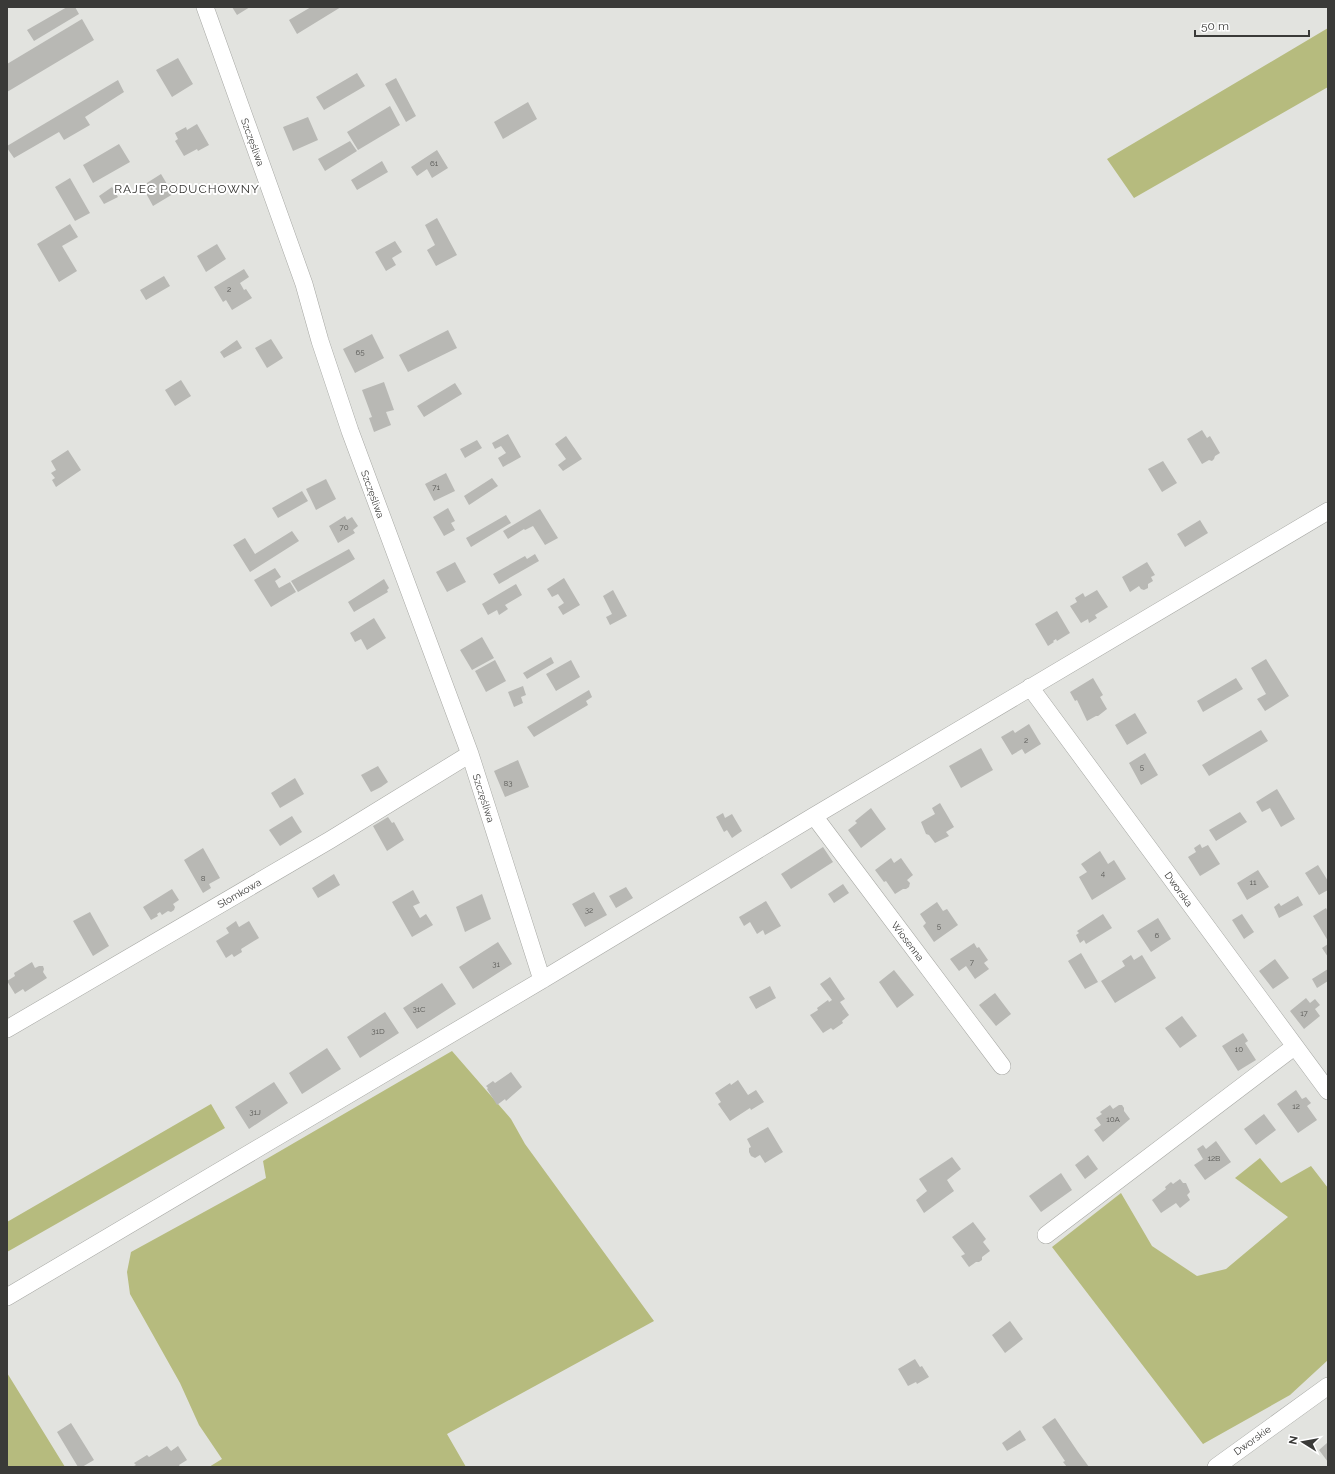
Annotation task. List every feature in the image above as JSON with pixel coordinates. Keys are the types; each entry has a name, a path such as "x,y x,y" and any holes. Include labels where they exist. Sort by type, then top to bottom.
{"street":[{"name":"Szczęśliwa","path":"205,7 304,284 320,341 350,431 470,754 542,980"},
{"path":"7,1297 1328,511"},
{"name":"Dworska","path":"1030,687 1294,1047 1328,1091"},
{"name":"Słomkowa","path":"7,1029 330,840 470,754"},
{"name":"Wiosenna","path":"814,816 1002,1066"},
{"path":"1046,1235 1294,1047"},
{"name":"Dworskie","path":"1216,1467 1328,1386"}],"green space":[{"path":"1328,28 1328,87 1134,198 1107,159"},
{"path":"452,1051 511,1119 525,1144 654,1321 447,1434 466,1467 209,1467 222,1459 199,1425 180,1383 130,1294 127,1272 131,1252 266,1178 263,1161"},
{"path":"211,1104 225,1128 7,1252 7,1222"},
{"path":"1260,1158 1281,1183 1311,1166 1328,1188 1328,1360 1290,1395 1203,1444 1052,1247 1121,1193 1152,1246 1197,1276 1226,1269 1288,1217 1235,1178"},
{"path":"7,1373 9,1376 65,1467 7,1467"}],"building":[{"path":"67,7 75,7 79,14 34,41 27,30"},
{"path":"232,7 250,7 237,15"},
{"path":"311,7 341,7 297,34 289,20"},
{"path":"82,19 94,40 7,92 7,64"},
{"path":"178,58 193,84 172,97 156,70"},
{"path":"357,73 365,86 324,110 316,97"},
{"path":"396,78 416,116 406,122 385,84"},
{"path":"118,80 124,92 85,117 90,125 64,140 59,132 14,158 7,148 7,146"},
{"path":"528,102 537,119 503,139 494,122"},
{"path":"390,106 400,125 358,150 347,132"},
{"path":"308,117 318,140 293,151 283,127"},
{"path":"197,124 209,145 184,156 175,141 178,139 175,133 186,127 187,130"},
{"path":"350,141 357,151 325,171 318,159"},
{"path":"119,144 130,162 93,183 83,165"},
{"path":"437,150 448,168 432,178 427,169 417,176 411,167"},
{"path":"382,161 388,172 357,190 351,180"},
{"path":"161,174 173,194 153,206 142,186"},
{"path":"70,178 90,213 75,221 55,187"},
{"path":"112,187 118,197 104,204 99,196"},
{"path":"437,218 457,255 436,266 427,250 435,245 425,225"},
{"path":"70,224 78,237 62,246 77,271 59,282 37,244"},
{"path":"395,241 402,252 392,258 396,265 386,271 375,252"},
{"path":"217,244 226,259 206,272 197,256"},
{"path":"244,269 249,277 240,283 244,290 246,289 252,298 232,310 226,300 223,302 214,287"},
{"path":"164,276 170,286 146,300 140,290"},
{"path":"448,330 457,348 408,372 399,355"},
{"path":"372,334 384,358 355,373 343,349"},
{"path":"271,339 283,358 267,368 255,348"},
{"path":"237,340 242,348 224,358 220,352"},
{"path":"181,380 191,396 175,406 165,390"},
{"path":"384,382 394,410 386,412 391,425 374,432 369,418 372,417 362,390"},
{"path":"455,383 462,394 424,417 417,406"},
{"path":"1202,430 1207,438 1210,436 1220,453 1215,456 1212,461 1209,460 1202,464 1187,439"},
{"path":"508,434 521,457 503,467 498,458 506,453 501,446 495,449 492,443"},
{"path":"566,436 582,459 563,471 558,465 566,459 555,444"},
{"path":"477,440 482,448 465,458 460,449"},
{"path":"68,450 81,470 56,487 52,480 55,478 51,473 56,470 51,461"},
{"path":"1163,461 1177,483 1162,492 1148,469"},
{"path":"446,473 455,491 434,501 425,484"},
{"path":"492,478 498,486 469,505 464,496"},
{"path":"326,479 336,499 316,510 306,489"},
{"path":"302,491 308,501 278,518 272,508"},
{"path":"448,508 455,521 451,523 455,530 444,536 433,517"},
{"path":"540,509 558,538 545,545 533,526 525,530 524,529 508,539 503,531"},
{"path":"506,515 511,523 471,547 466,538"},
{"path":"345,516 347,520 352,517 358,526 353,530 355,533 338,543 329,526"},
{"path":"1200,520 1208,533 1185,547 1177,534"},
{"path":"292,531 299,541 250,572 233,545 245,538 255,554"},
{"path":"349,549 355,559 298,592 291,581"},
{"path":"535,554 539,561 499,584 493,574 525,556 527,559"},
{"path":"455,562 466,582 447,592 436,572"},
{"path":"1147,562 1155,575 1151,577 1153,581 1148,584 1148,588 1144,590 1139,586 1130,592 1122,577"},
{"path":"275,568 281,577 275,581 279,588 290,582 296,592 271,607 254,580"},
{"path":"564,578 580,605 563,615 558,607 564,603 558,594 552,597 547,589"},
{"path":"384,579 389,588 387,590 388,592 354,612 348,602"},
{"path":"516,584 522,595 505,605 508,609 499,615 497,610 488,615 482,604"},
{"path":"613,590 627,616 610,625 606,617 612,614 603,596"},
{"path":"1097,590 1108,607 1095,615 1097,618 1089,623 1088,619 1081,623 1070,606 1077,602 1075,598 1083,593 1085,597"},
{"path":"1057,611 1070,633 1057,641 1056,639 1048,646 1035,624"},
{"path":"374,618 386,638 367,650 361,639 355,642 350,633"},
{"path":"482,637 494,658 472,670 460,650"},
{"path":"551,657 554,663 527,679 523,673"},
{"path":"1266,659 1289,696 1265,711 1257,699 1266,694 1251,668"},
{"path":"495,660 506,681 486,692 475,671"},
{"path":"571,660 580,677 556,691 546,674"},
{"path":"1093,678 1103,695 1100,697 1107,709 1098,716 1087,721 1077,700 1075,701 1070,692"},
{"path":"1236,678 1243,689 1203,712 1197,701"},
{"path":"523,686 526,695 521,697 523,703 514,707 508,692"},
{"path":"589,690 592,697 586,701 588,705 534,737 527,727"},
{"path":"1135,713 1147,733 1127,745 1115,725"},
{"path":"1029,724 1041,744 1025,754 1022,749 1012,755 1001,737 1013,730 1015,733"},
{"path":"1261,730 1268,741 1209,776 1202,765"},
{"path":"981,748 993,770 961,788 949,766"},
{"path":"1145,753 1158,775 1141,785 1129,763"},
{"path":"518,760 529,787 505,797 494,771"},
{"path":"378,766 388,782 371,792 361,775"},
{"path":"295,778 304,794 280,808 271,793"},
{"path":"1277,789 1295,819 1281,827 1270,808 1262,812 1256,802"},
{"path":"940,803 954,827 946,832 949,836 935,843 929,835 926,834 921,822 935,814 932,808"},
{"path":"871,808 886,829 861,848 848,830 857,823 855,821"},
{"path":"1240,812 1247,822 1216,841 1209,830"},
{"path":"723,813 725,818 732,814 742,831 732,838 727,830 724,832 716,817"},
{"path":"292,816 302,832 280,846 269,830"},
{"path":"388,817 392,823 394,822 404,840 387,851 373,826"},
{"path":"1200,844 1202,848 1208,845 1220,864 1200,876 1188,857 1196,852 1194,848"},
{"path":"823,847 833,862 791,889 781,874"},
{"path":"203,848 220,878 209,884 211,888 203,893 184,860"},
{"path":"1100,851 1108,864 1114,860 1126,879 1092,900 1079,877 1087,872 1081,864"},
{"path":"891,858 894,863 901,858 913,875 907,880 910,883 909,887 895,894 886,881 884,882 875,870"},
{"path":"1318,865 1328,881 1328,890 1319,895 1305,873"},
{"path":"1258,870 1269,887 1247,900 1237,883"},
{"path":"334,874 340,885 318,898 312,888"},
{"path":"843,884 849,893 834,903 828,894"},
{"path":"626,887 633,898 616,908 609,896"},
{"path":"172,889 179,900 173,904 175,907 174,910 171,912 168,911 162,915 160,912 157,914 158,916 151,920 143,907"},
{"path":"413,890 420,903 413,906 420,918 426,914 433,925 412,937 392,902"},
{"path":"594,892 607,915 585,927 572,904"},
{"path":"482,894 491,919 465,932 456,907"},
{"path":"1298,896 1303,905 1279,918 1274,907 1279,903 1281,906"},
{"path":"766,901 781,926 765,935 763,930 757,934 750,922 744,926 739,917"},
{"path":"937,902 943,911 947,909 958,925 934,942 923,926 926,923 920,914"},
{"path":"1326,908 1328,912 1328,941 1313,916"},
{"path":"90,912 109,946 93,956 73,921"},
{"path":"1103,914 1112,928 1086,944 1084,940 1080,943 1076,935 1079,933 1077,931"},
{"path":"1242,914 1254,932 1244,939 1232,920"},
{"path":"1158,918 1171,939 1151,952 1137,931"},
{"path":"236,921 239,927 249,921 259,938 241,949 242,952 234,957 232,954 226,958 216,941 229,933 226,928"},
{"path":"498,942 512,964 473,989 459,967"},
{"path":"974,943 977,948 979,947 988,960 984,963 989,969 975,979 966,966 959,971 950,959"},
{"path":"1328,944 1328,957 1322,948"},
{"path":"1081,953 1098,982 1085,989 1068,961"},
{"path":"1131,955 1134,960 1142,955 1156,978 1115,1003 1101,981 1125,966 1122,961"},
{"path":"1275,959 1289,978 1273,989 1259,971"},
{"path":"32,962 35,968 43,966 43,972 47,978 25,992 23,989 15,994 7,981 15,976 14,973"},
{"path":"1328,969 1328,981 1317,988 1312,979"},
{"path":"894,970 914,995 897,1008 879,982"},
{"path":"830,977 845,999 840,1002 849,1015 842,1021 843,1023 833,1030 831,1028 823,1033 810,1015 818,1010 817,1008 828,1000 829,1002 832,1000 820,984"},
{"path":"442,983 456,1004 417,1029 403,1008"},
{"path":"770,986 776,998 756,1009 749,997"},
{"path":"995,993 1011,1014 996,1026 979,1005"},
{"path":"1306,998 1310,1003 1315,999 1320,1005 1315,1009 1320,1016 1304,1029 1290,1011"},
{"path":"385,1012 399,1033 360,1058 347,1037"},
{"path":"1182,1016 1197,1036 1180,1048 1165,1028"},
{"path":"1243,1033 1248,1041 1245,1043 1256,1060 1238,1071 1222,1046"},
{"path":"327,1048 341,1069 302,1094 289,1073"},
{"path":"511,1072 522,1087 506,1101 505,1099 497,1105 486,1086 493,1081 495,1083"},
{"path":"738,1080 748,1095 756,1090 764,1102 751,1110 750,1108 730,1121 718,1104 721,1102 715,1093 730,1083 731,1085"},
{"path":"274,1082 288,1103 249,1129 235,1107"},
{"path":"1296,1090 1302,1099 1306,1097 1311,1103 1307,1106 1317,1120 1298,1133 1277,1104"},
{"path":"1110,1105 1113,1109 1119,1105 1122,1105 1124,1111 1130,1119 1103,1142 1094,1130 1101,1125 1096,1118 1102,1114 1100,1112"},
{"path":"1264,1114 1276,1130 1256,1145 1244,1129"},
{"path":"768,1127 783,1152 765,1163 760,1155 755,1158 751,1156 749,1148 751,1147 747,1139"},
{"path":"1216,1141 1231,1162 1205,1180 1194,1165 1203,1159 1197,1149 1203,1145 1206,1149"},
{"path":"1088,1155 1098,1169 1085,1179 1075,1165"},
{"path":"952,1157 961,1169 947,1180 954,1191 924,1213 916,1200 927,1191 919,1179"},
{"path":"1061,1173 1072,1190 1041,1212 1029,1196"},
{"path":"1180,1179 1183,1183 1186,1183 1190,1192 1187,1195 1190,1200 1180,1208 1176,1203 1161,1213 1152,1200 1166,1189 1165,1187 1171,1182 1173,1184"},
{"path":"973,1222 986,1239 983,1242 990,1251 982,1257 982,1260 969,1267 961,1256 965,1254 952,1237"},
{"path":"1010,1321 1023,1339 1005,1353 992,1335"},
{"path":"915,1359 920,1367 922,1366 929,1377 917,1384 916,1382 908,1386 898,1369"},
{"path":"1055,1418 1089,1467 1067,1467 1063,1462 1065,1461 1042,1427"},
{"path":"71,1423 94,1460 82,1467 78,1467 57,1432"},
{"path":"1020,1430 1026,1440 1007,1451 1002,1443"},
{"path":"1327,1443 1328,1444 1328,1462 1319,1450"},
{"path":"167,1446 171,1451 178,1446 187,1460 179,1465 180,1467 132,1467 136,1465 134,1463 147,1455 149,1457"}],"district":[{"name":"RAJEC PODUCHOWNY","path":"187,189"}]}
